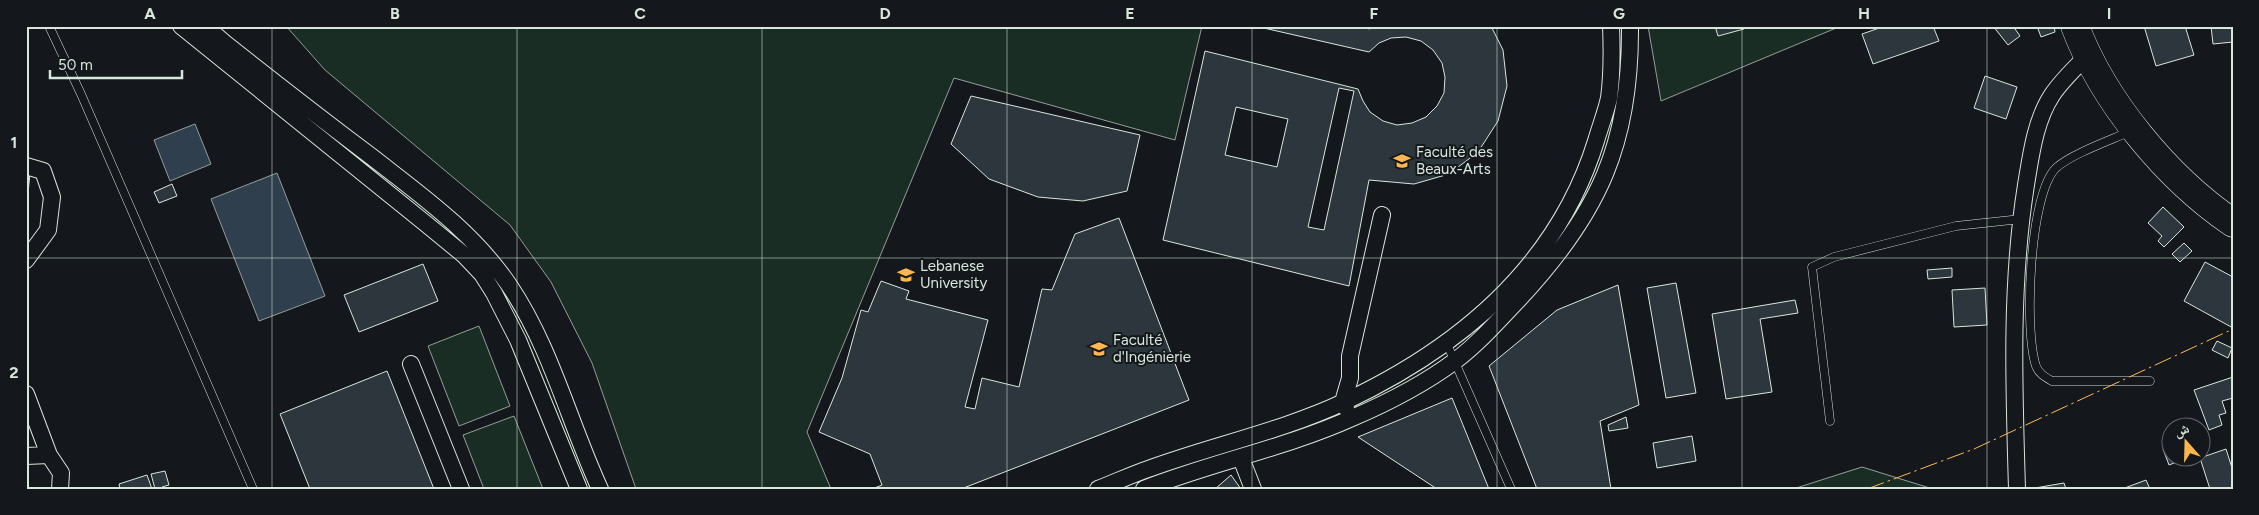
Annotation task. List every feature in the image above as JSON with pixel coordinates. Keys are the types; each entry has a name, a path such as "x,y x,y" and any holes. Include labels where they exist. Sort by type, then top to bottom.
{"highway":[{"path":"2075,26 2105,86 2135,130 2169,168 2197,195 2233,223"}],"street":[{"path":"181,26 458,250 482,274 507,317 579,489"},
{"path":"206,26 258,69 437,208 461,228 494,264 526,311 539,338 600,489"},
{"path":"1098,489 1151,468 1284,425 1344,402 1404,371 1447,344 1511,286 1536,258 1555,231 1578,191 1590,162 1609,98 1611,26"},
{"path":"1144,489 1204,468 1241,458 1351,419 1417,385 1455,361 1488,332 1548,268 1575,232 1596,196 1607,171 1621,129 1628,95 1630,26"},
{"path":"2017,489 2014,339 2021,219 2030,162 2038,125 2052,95 2088,55"},
{"path":"239,74 258,69"},
{"path":"26,166 43,171 52,197 48,230 26,260"},
{"path":"1351,419 1344,402 1350,378 1350,356 1382,215"},
{"path":"411,364 461,489"},
{"path":"26,394 50,455 61,473 60,489"},
{"path":"26,456 50,455"},
{"path":"1241,458 1253,489"}],"lane":[{"path":"48,26 81,94 253,489"},
{"path":"2135,130 2066,161 2048,179 2043,192 2034,239 2029,284 2032,342 2037,367 2043,376 2052,381 2150,380"},
{"path":"1830,421 1812,267 1834,257 1956,226 2021,219"},
{"path":"1447,344 1511,489"}],"green space":[{"path":"286,26 1202,26 1175,140 954,78 807,432 831,489 636,489 592,363 551,282 510,225 325,70"},
{"path":"1648,26 1841,26 1661,101"},
{"path":"479,326 510,406 459,426 428,346"},
{"path":"514,416 543,489 484,489 463,435"},
{"path":"1862,467 1933,489 1793,489"}],"water":[{"path":"195,124 211,164 170,181 154,140"},
{"path":"277,173 325,296 259,321 211,199"}],"building":[{"name":"Faculté des Beaux-Arts","path":"1255,26 1357,26 1370,29 1371,26 1491,26 1503,50 1507,86 1498,121 1478,152 1449,174 1414,184 1369,180 1349,286 1163,240 1205,51 1358,89 1370,112 1383,121 1397,125 1412,123 1426,117 1437,106 1444,93 1445,77 1442,63 1433,50 1421,41 1406,37 1391,38 1379,43 1369,52","holes":["1339,88 1354,91 1324,230 1308,227","1236,107 1288,119 1277,167 1225,155"]},
{"path":"1715,26 1744,26 1744,29 1718,36"},
{"path":"1885,26 1933,26 1939,41 1873,64 1862,34"},
{"path":"1993,26 2013,26 2020,36 2008,45"},
{"path":"2037,26 2054,26 2055,32 2041,37"},
{"path":"2144,26 2185,26 2194,55 2156,66"},
{"path":"2211,26 2233,26 2233,42 2213,44"},
{"path":"1985,76 2017,87 2006,119 1974,108"},
{"path":"971,96 1140,135 1127,191 1083,201 1038,197 989,179 951,144"},
{"path":"26,173 30,173 27,203 26,203"},
{"path":"172,184 177,196 159,203 154,192"},
{"path":"2163,207 2184,227 2164,247 2158,241 2162,236 2148,223"},
{"name":"Faculté d'Ingénierie","path":"1119,218 1189,400 961,489 872,489 882,485 870,454 819,432 842,378 861,310 868,312 881,281 909,291 906,299 988,320 965,407 975,409 982,378 1019,387 1042,289 1052,290 1075,234"},
{"path":"2184,243 2192,251 2180,262 2172,254"},
{"path":"2205,262 2233,277 2233,328 2184,301"},
{"path":"423,264 438,301 359,332 344,295"},
{"path":"1952,268 1952,277 1928,279 1927,270"},
{"path":"1676,283 1696,393 1666,398 1647,288"},
{"path":"1618,285 1639,405 1600,421 1611,489 1537,489 1489,366 1557,310"},
{"path":"1985,288 1987,325 1954,327 1952,290"},
{"path":"1795,300 1798,313 1760,319 1772,392 1726,399 1712,314"},
{"path":"2217,341 2232,348 2228,358 2212,350"},
{"path":"387,371 434,489 310,489 280,414"},
{"path":"2233,377 2233,398 2222,401 2226,413 2219,415 2222,425 2212,429 2212,418 2204,418 2194,390"},
{"path":"1452,398 1489,489 1437,489 1358,437"},
{"path":"1626,417 1628,428 1609,431 1608,425"},
{"path":"1692,436 1696,461 1657,468 1653,443"},
{"path":"2226,449 2233,471 2233,488 2210,489 2203,468 2212,468 2212,454"},
{"path":"165,471 169,485 162,487 163,489 155,489 151,474"},
{"path":"147,475 152,489 120,489 119,484"},
{"path":"1231,475 1241,489 1215,489"},
{"path":"2146,480 2150,489 2122,489"},
{"path":"2064,483 2066,489 2029,489"}],"power":[{"path":"1867,489 1974,449 2233,329"}],"place":[{"name":"Faculté des Beaux-Arts","path":"1402,161"},
{"name":"Lebanese University","path":"906,275"},
{"name":"Faculté d'Ingénierie","path":"1099,349"}]}
